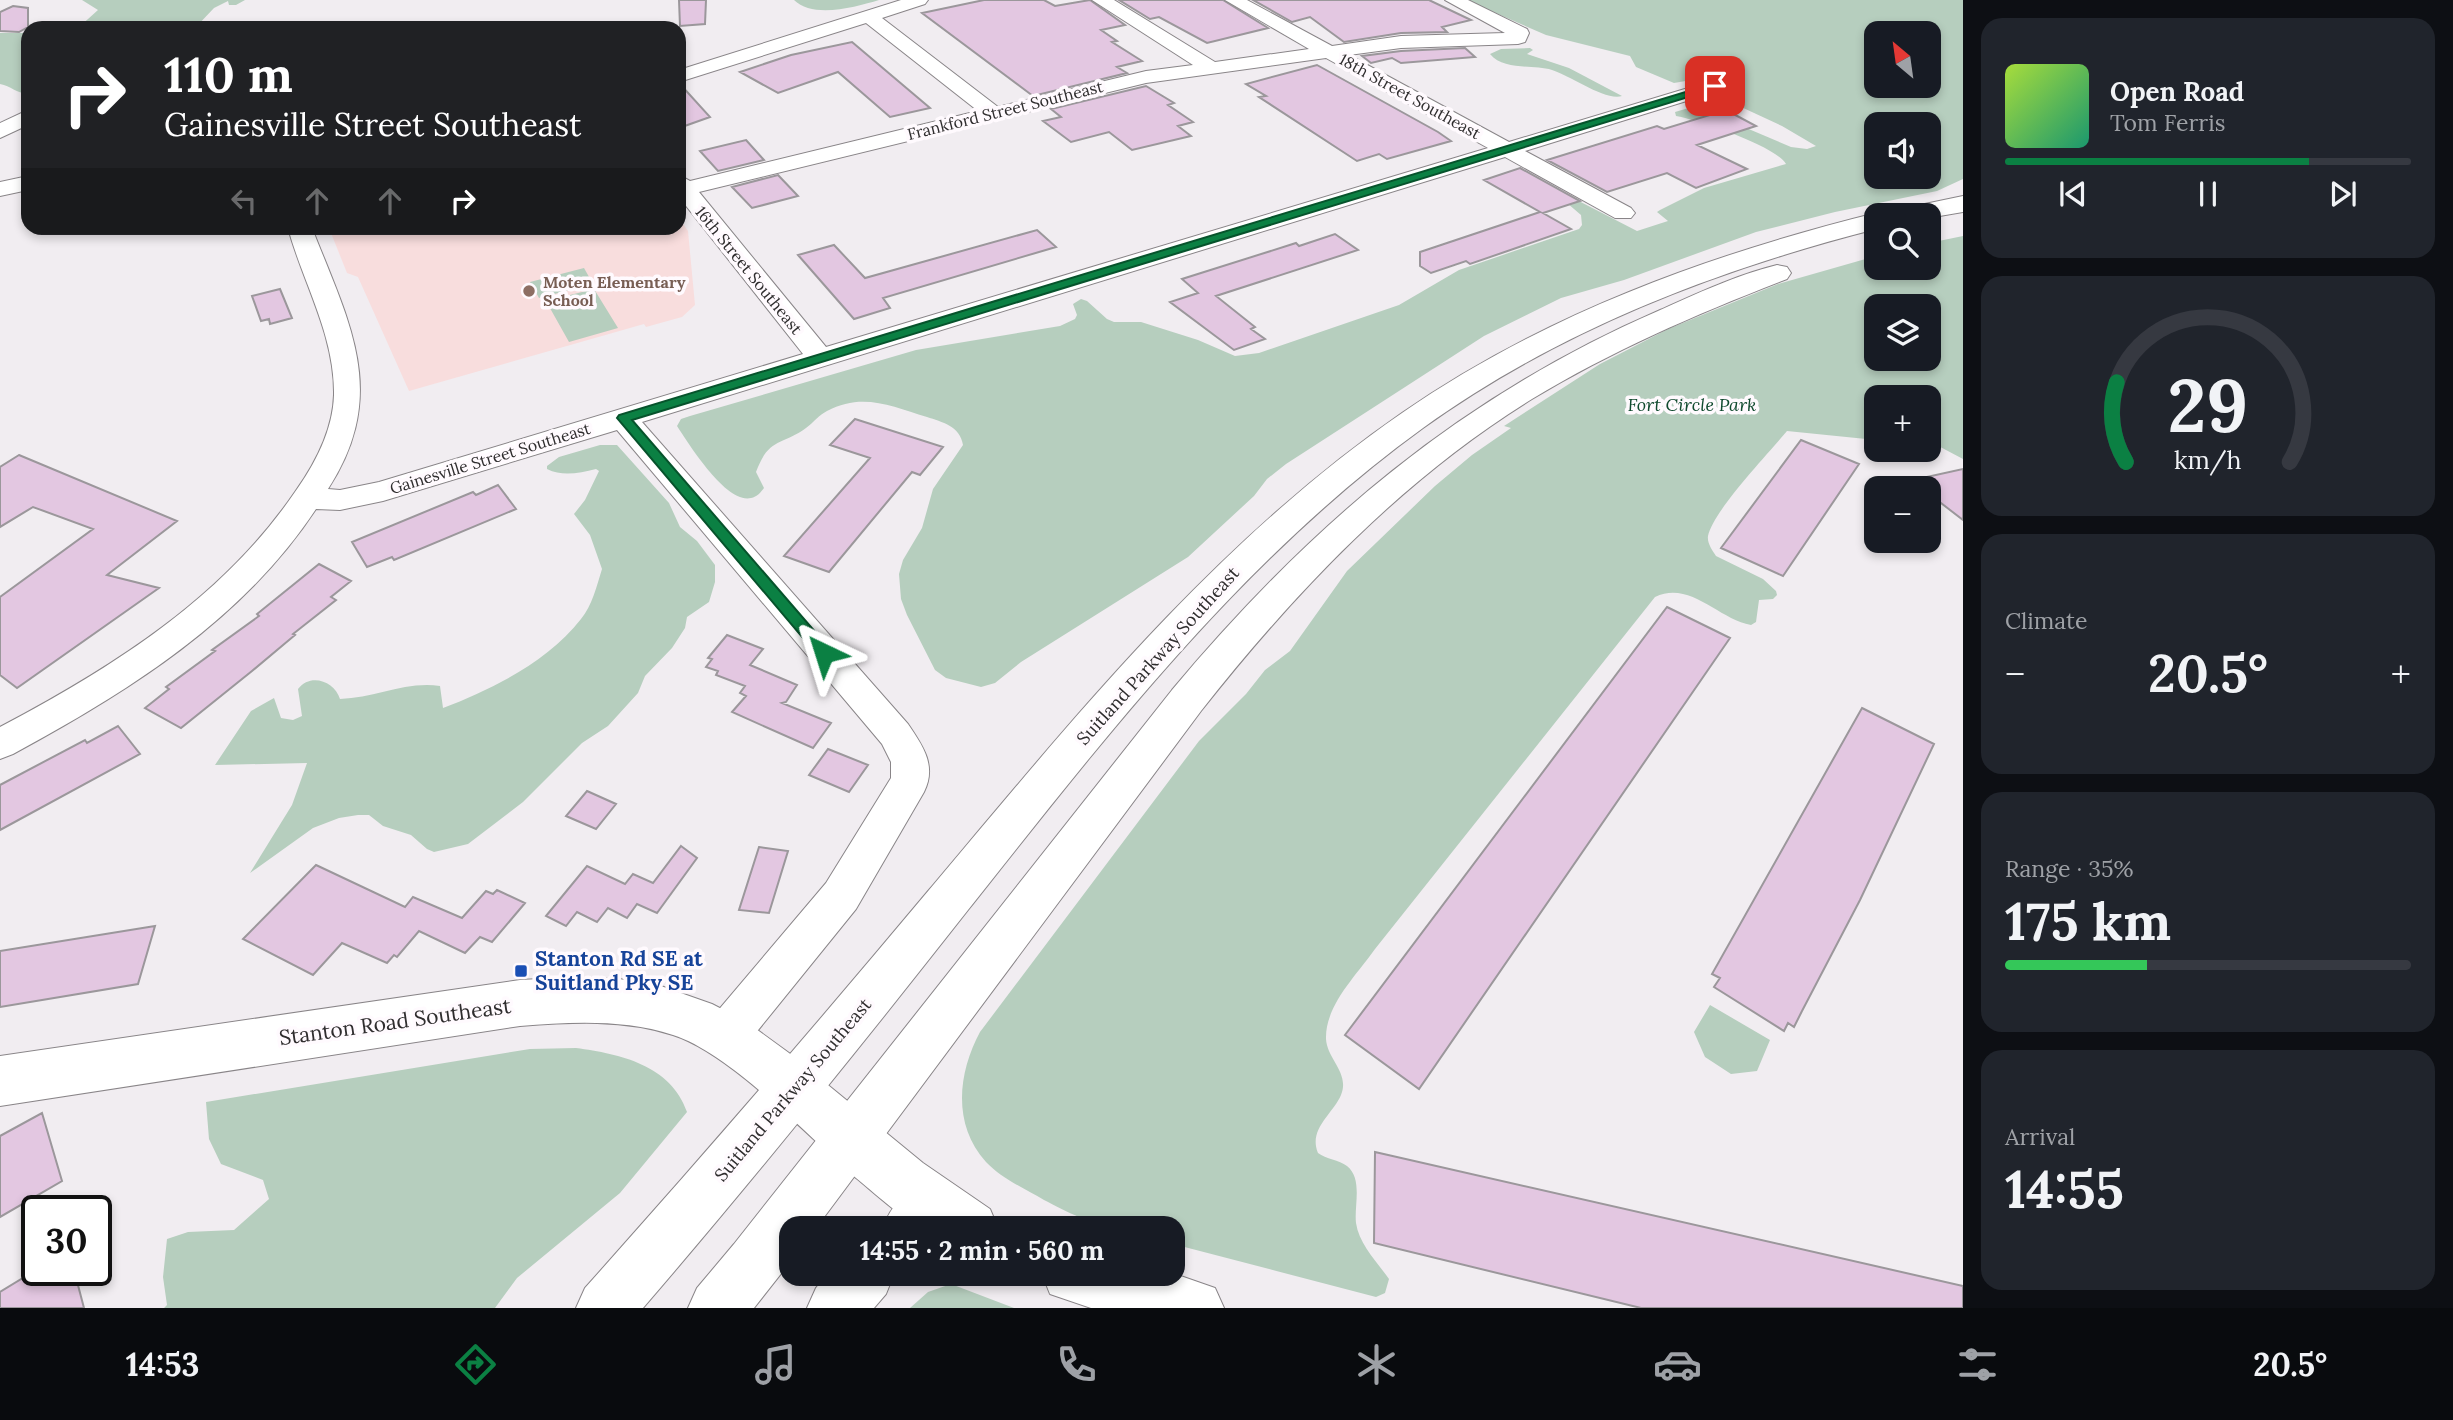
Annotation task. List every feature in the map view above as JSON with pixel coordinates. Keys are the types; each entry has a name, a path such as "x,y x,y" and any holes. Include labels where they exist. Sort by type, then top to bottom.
{"main road":[{"path":"1941,208 1963,204"},
{"name":"Suitland Parkway Southeast","path":"605,1308 795,1090 1046,781 1138,673 1239,565 1356,461 1468,384 1525,351 1618,305 1745,257 1864,224"},
{"path":"1941,229 1963,225"},
{"path":"717,1308 1223,656 1284,588 1383,495 1472,424 1589,355 1713,297 1780,272 1864,248"},
{"name":"Stanton Road Southeast","path":"0,1081 471,1010 554,1000 602,999 648,1006 689,1018 726,1035 851,1137 934,1216"},
{"path":"836,1308 855,1286"},
{"path":"1114,1286 1195,1308"}],"street":[{"path":"686,74 919,0"},
{"path":"1101,0 1212,68"},
{"name":"18th Street Southeast","path":"1234,0 1623,213"},
{"name":"Frankford Street Southeast","path":"686,184 1115,83 1426,40 1518,38 1520,33 1454,0"},
{"path":"867,15 993,113"},
{"name":"Gainesville Street Southeast","path":"309,498 341,500 370,494 1715,86"},
{"path":"0,112 21,115"},
{"path":"0,132 21,120"},
{"path":"0,188 21,184"},
{"name":"16th Street Southeast","path":"686,190 820,358"},
{"path":"0,744 96,689 198,617 267,552 309,498 336,445 345,420 348,392 341,345 302,235"},
{"path":"623,418 895,734 910,757 910,781 841,896 726,1035"}],"shaded area":[{"name":"Moten Elementary School","path":"686,228 695,305 682,317 646,327 644,324 409,391 358,277 347,273 332,235 686,235"}],"green space":[{"path":"82,0 245,0 236,5 229,5 228,1 214,8 202,21 86,21 98,10"},
{"path":"794,0 879,0 847,8 823,10 802,6"},
{"path":"1466,0 1963,0 1963,179 1937,191 1879,203 1864,203 1864,206 1756,232 1624,280 1561,298 1484,336 1286,464 1267,479 1254,496 1188,557 1021,662 995,683 981,687 946,678 935,670 901,599 899,574 903,560 922,528 933,489 963,445 954,429 939,421 889,405 852,402 840,405 824,413 797,434 771,447 756,472 764,488 751,498 741,497 720,483 677,426 681,419 690,416 916,350 1060,326 1075,319 1077,315 1073,304 1081,299 1114,322 1141,322 1198,340 1235,356 1259,353 1399,305 1459,270 1579,229 1582,225 1581,215 1560,197 1571,197 1637,231 1668,221 1657,212 1704,188 1786,164 1768,149 1718,128 1676,116 1675,112 1692,107 1699,108 1791,147 1807,149 1816,146 1782,126 1726,100 1725,97 1733,91 1697,79 1674,83 1636,67 1630,56 1546,35"},
{"path":"0,33 21,33 21,92 0,84"},
{"path":"1501,49 1533,50 1527,54 1569,68 1622,96 1597,92 1552,70 1503,63 1490,54"},
{"name":"Fort Circle Park","path":"1963,236 1963,459 1941,447 1941,385 1864,385 1864,439 1787,431 1730,498 1708,536 1716,556 1763,579 1776,591 1777,595 1773,599 1759,600 1756,622 1751,625 1739,621 1704,602 1680,593 1655,597 1351,980 1336,1002 1327,1026 1326,1039 1343,1080 1343,1087 1337,1102 1319,1129 1316,1144 1318,1153 1344,1164 1352,1171 1357,1193 1358,1231 1369,1252 1389,1279 1385,1293 1376,1297 1185,1247 1185,1216 1078,1216 1021,1187 986,1162 968,1131 962,1098 967,1064 980,1032 1199,741 1246,694 1265,670 1290,651 1347,571 1435,486 1472,455 1511,428 1504,426 1600,364 1668,329 1778,284 1864,259 1864,280 1941,280 1941,241"},
{"path":"584,268 593,284 539,298 530,282"},
{"path":"594,289 618,328 569,342 546,301"},
{"path":"600,445 617,445 669,503 680,527 697,541 715,565 715,582 709,602 687,617 685,628 672,648 645,676 638,693 608,726 582,743 523,802 468,844 434,852 411,835 383,826 369,815 358,815 339,818 313,828 250,873 292,805 307,763 215,765 251,711 274,698 281,718 293,720 302,716 298,689 309,681 316,680 328,684 340,699 415,686 440,686 443,708 500,683 536,661 585,614 602,569 590,535 574,514 585,500 599,471 596,469 565,474 547,469 547,466 559,457"},
{"path":"1710,1005 1770,1040 1757,1071 1731,1074 1705,1057 1694,1032"},
{"path":"576,1048 626,1058 656,1073 669,1083 687,1112 620,1193 517,1278 495,1308 164,1308 167,1305 163,1277 167,1239 188,1232 234,1230 269,1199 263,1180 221,1164 209,1139 206,1102 530,1049"},
{"path":"945,1286 956,1286 1014,1308 910,1308 928,1292"}],"building":[{"path":"679,0 706,0 705,24 686,26 686,21 680,21"},
{"path":"984,0 1044,0 1055,6 1090,0 1125,25 1101,30 1117,41 1112,42 1142,61 1117,67 1127,73 1033,96 922,13"},
{"path":"1119,0 1223,0 1268,28 1207,43 1159,17 1150,19"},
{"path":"1253,0 1429,0 1471,20 1442,27 1447,32 1401,33 1344,42 1310,17 1292,22"},
{"path":"13,6 28,8 28,21 21,21 19,32 0,31 0,12"},
{"path":"852,42 930,108 890,117 838,72 778,93 740,72 791,55"},
{"path":"1465,48 1475,57 1401,63 1392,58 1371,63 1362,56 1401,51"},
{"path":"1317,65 1451,141 1387,159 1379,154 1357,161 1259,97 1266,96 1246,84"},
{"path":"1146,86 1174,103 1168,105 1193,122 1178,126 1191,136 1132,150 1109,132 1071,142 1043,121 1061,117 1051,109"},
{"path":"686,91 710,117 686,126"},
{"path":"1726,110 1756,126 1697,145 1747,169 1696,188 1667,173 1607,192 1547,160 1657,126 1664,129"},
{"path":"746,140 764,160 718,171 700,151"},
{"path":"1520,168 1580,201 1543,213 1571,229 1470,264 1466,261 1431,273 1420,266 1420,252 1540,212 1484,180"},
{"path":"778,175 798,196 752,208 732,187"},
{"path":"1037,230 1056,247 883,298 890,308 854,319 798,255 834,245 865,278"},
{"path":"1335,234 1358,250 1216,296 1255,327 1251,329 1265,339 1234,350 1170,302 1198,293 1182,279 1296,243 1299,246"},
{"path":"280,289 292,318 270,324 269,319 261,321 252,296"},
{"path":"855,419 943,447 920,475 912,472 829,572 784,556 870,458 830,445"},
{"path":"1801,440 1859,464 1783,576 1721,548"},
{"path":"19,455 177,521 107,575 159,588 17,688 0,675 0,597 93,529 33,507 0,527 0,467"},
{"path":"1963,469 1963,520 1941,503 1941,476 1931,476"},
{"path":"498,485 516,509 394,560 392,557 367,567 352,542 473,492 476,495"},
{"path":"319,564 351,581 331,597 336,600 252,671 181,728 145,708 169,689 166,687 259,616 257,614"},
{"path":"1667,607 1730,638 1419,1089 1345,1035"},
{"path":"727,635 763,649 750,665 797,685 786,702 782,703 831,723 813,748 732,712 746,696 740,693 745,686 716,675 718,671 706,667 712,659 708,658"},
{"path":"1862,708 1934,744 1860,900 1794,1027 1788,1023 1784,1031 1714,987 1720,978 1712,974"},
{"path":"118,726 140,754 0,830 0,785 85,740 87,743"},
{"path":"828,749 868,765 849,792 809,775"},
{"path":"587,791 616,804 596,829 566,816"},
{"path":"681,846 697,858 657,913 637,904 627,918 608,908 597,922 577,912 566,926 546,916 587,866 625,884 633,874 653,883"},
{"path":"759,847 788,851 769,913 739,910"},
{"path":"316,865 405,907 413,897 462,918 486,891 493,894 497,890 525,903 492,942 480,937 465,953 419,931 397,957 394,955 387,963 342,943 313,975 243,939"},
{"path":"155,926 138,984 0,1007 0,951"},
{"path":"42,1113 62,1181 38,1195 21,1195 21,1205 0,1217 0,1136"},
{"path":"1375,1152 1963,1286 1963,1308 1641,1308 1374,1243"},
{"path":"21,1279 21,1286 78,1286 84,1308 0,1308 0,1292"}],"place":[{"name":"Moten Elementary School","path":"529,291"},
{"name":"Stanton Rd SE at Suitland Pky SE","path":"521,971"}],"route":[{"path":"824,653 623,418 1715,86"}]}
